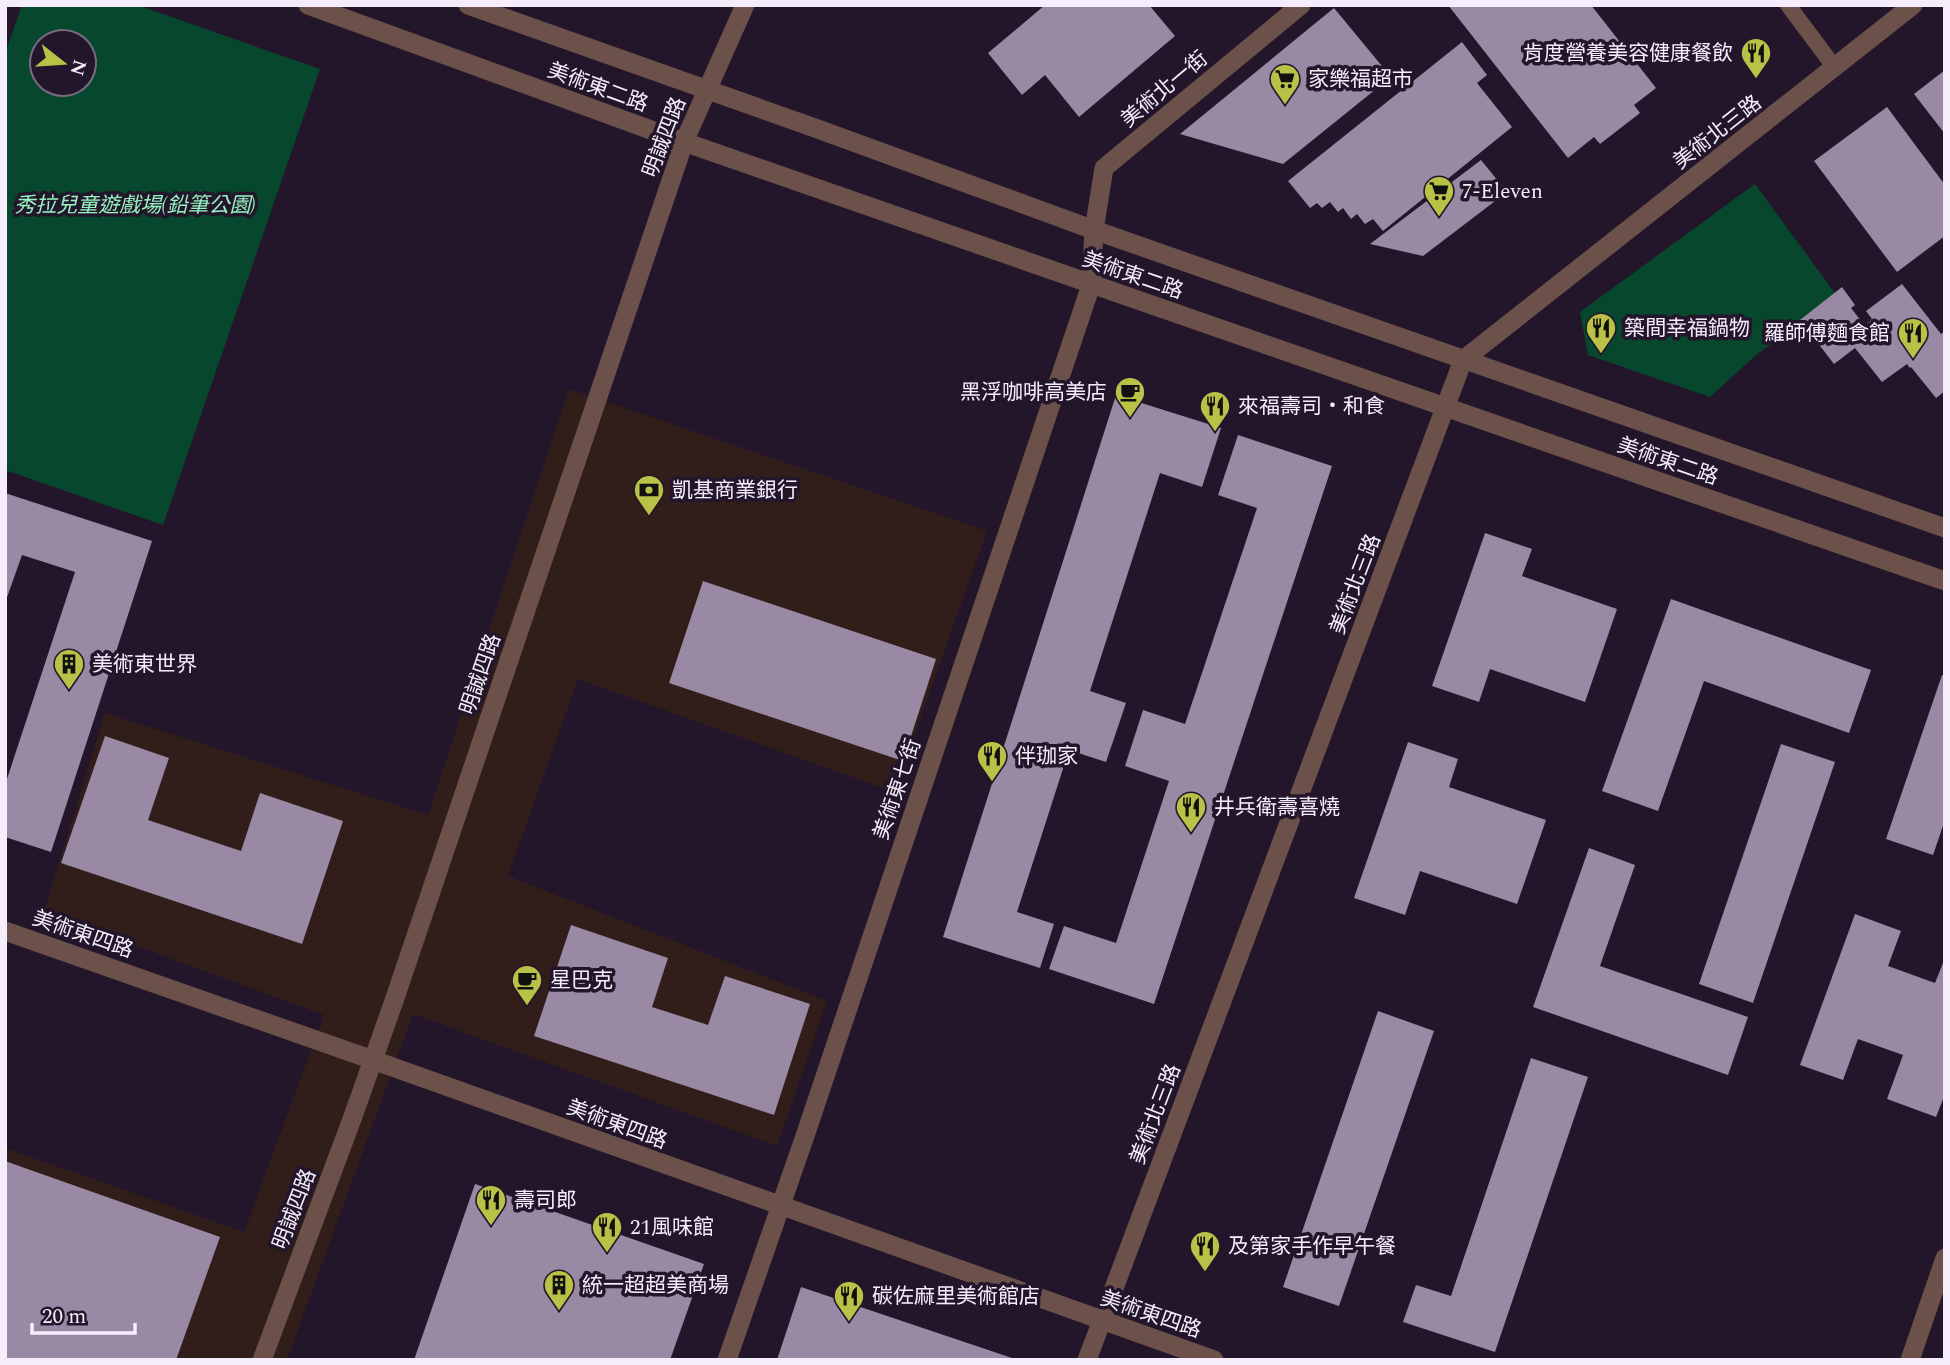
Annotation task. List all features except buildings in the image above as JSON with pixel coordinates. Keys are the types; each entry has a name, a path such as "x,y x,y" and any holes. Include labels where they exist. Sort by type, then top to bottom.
{"street":[{"name":"美術東二路","path":"308,5 684,142 1945,581"},
{"name":"美術東二路","path":"468,5 1094,230 1945,528"},
{"name":"明誠四路","path":"262,1360 373,1060 684,142 745,5"},
{"name":"美術北一街","path":"1094,230 1104,168 1301,5"},
{"name":"美術北三路","path":"1087,1360 1463,360 1913,5"},
{"name":"美術東七街","path":"727,1360 1091,285 1094,230"},
{"name":"美術東四路","path":"5,931 1214,1360"},
{"path":"1910,1360 1945,1258"}],"lane":[{"path":"1788,5 1835,68"}],"shaded area":[{"path":"569,389 987,531 894,792 578,679 508,876 827,1001 777,1146 413,1014 287,1360 5,1360 5,1148 244,1232 324,1015 44,912 105,713 428,815"}],"green space":[{"name":"秀拉兒童遊戲場(鉛筆公園)","path":"22,5 137,5 320,69 163,525 5,470 5,54"},
{"path":"1755,184 1837,296 1756,355 1710,397 1588,355 1580,312"}],"place":[{"name":"肯度營養美容健康餐飲","path":"1756,80"},
{"name":"家樂福超市","path":"1285,106"},
{"name":"7-Eleven","path":"1439,218"},
{"name":"築間幸福鍋物","path":"1601,355"},
{"name":"羅師傅麵食館","path":"1913,360"},
{"name":"黑浮咖啡高美店","path":"1130,419"},
{"name":"來福壽司‧和食","path":"1215,433"},
{"name":"凱基商業銀行","path":"649,517"},
{"name":"美術東世界","path":"69,691"},
{"name":"伴珈家","path":"992,783"},
{"name":"井兵衛壽喜燒","path":"1191,834"},
{"name":"星巴克","path":"527,1007"},
{"name":"壽司郎","path":"491,1227"},
{"name":"21風味館","path":"607,1254"},
{"name":"及第家手作早午餐","path":"1205,1273"},
{"name":"統一超超美商場","path":"559,1312"},
{"name":"碳佐麻里美術館店","path":"849,1323"}]}
